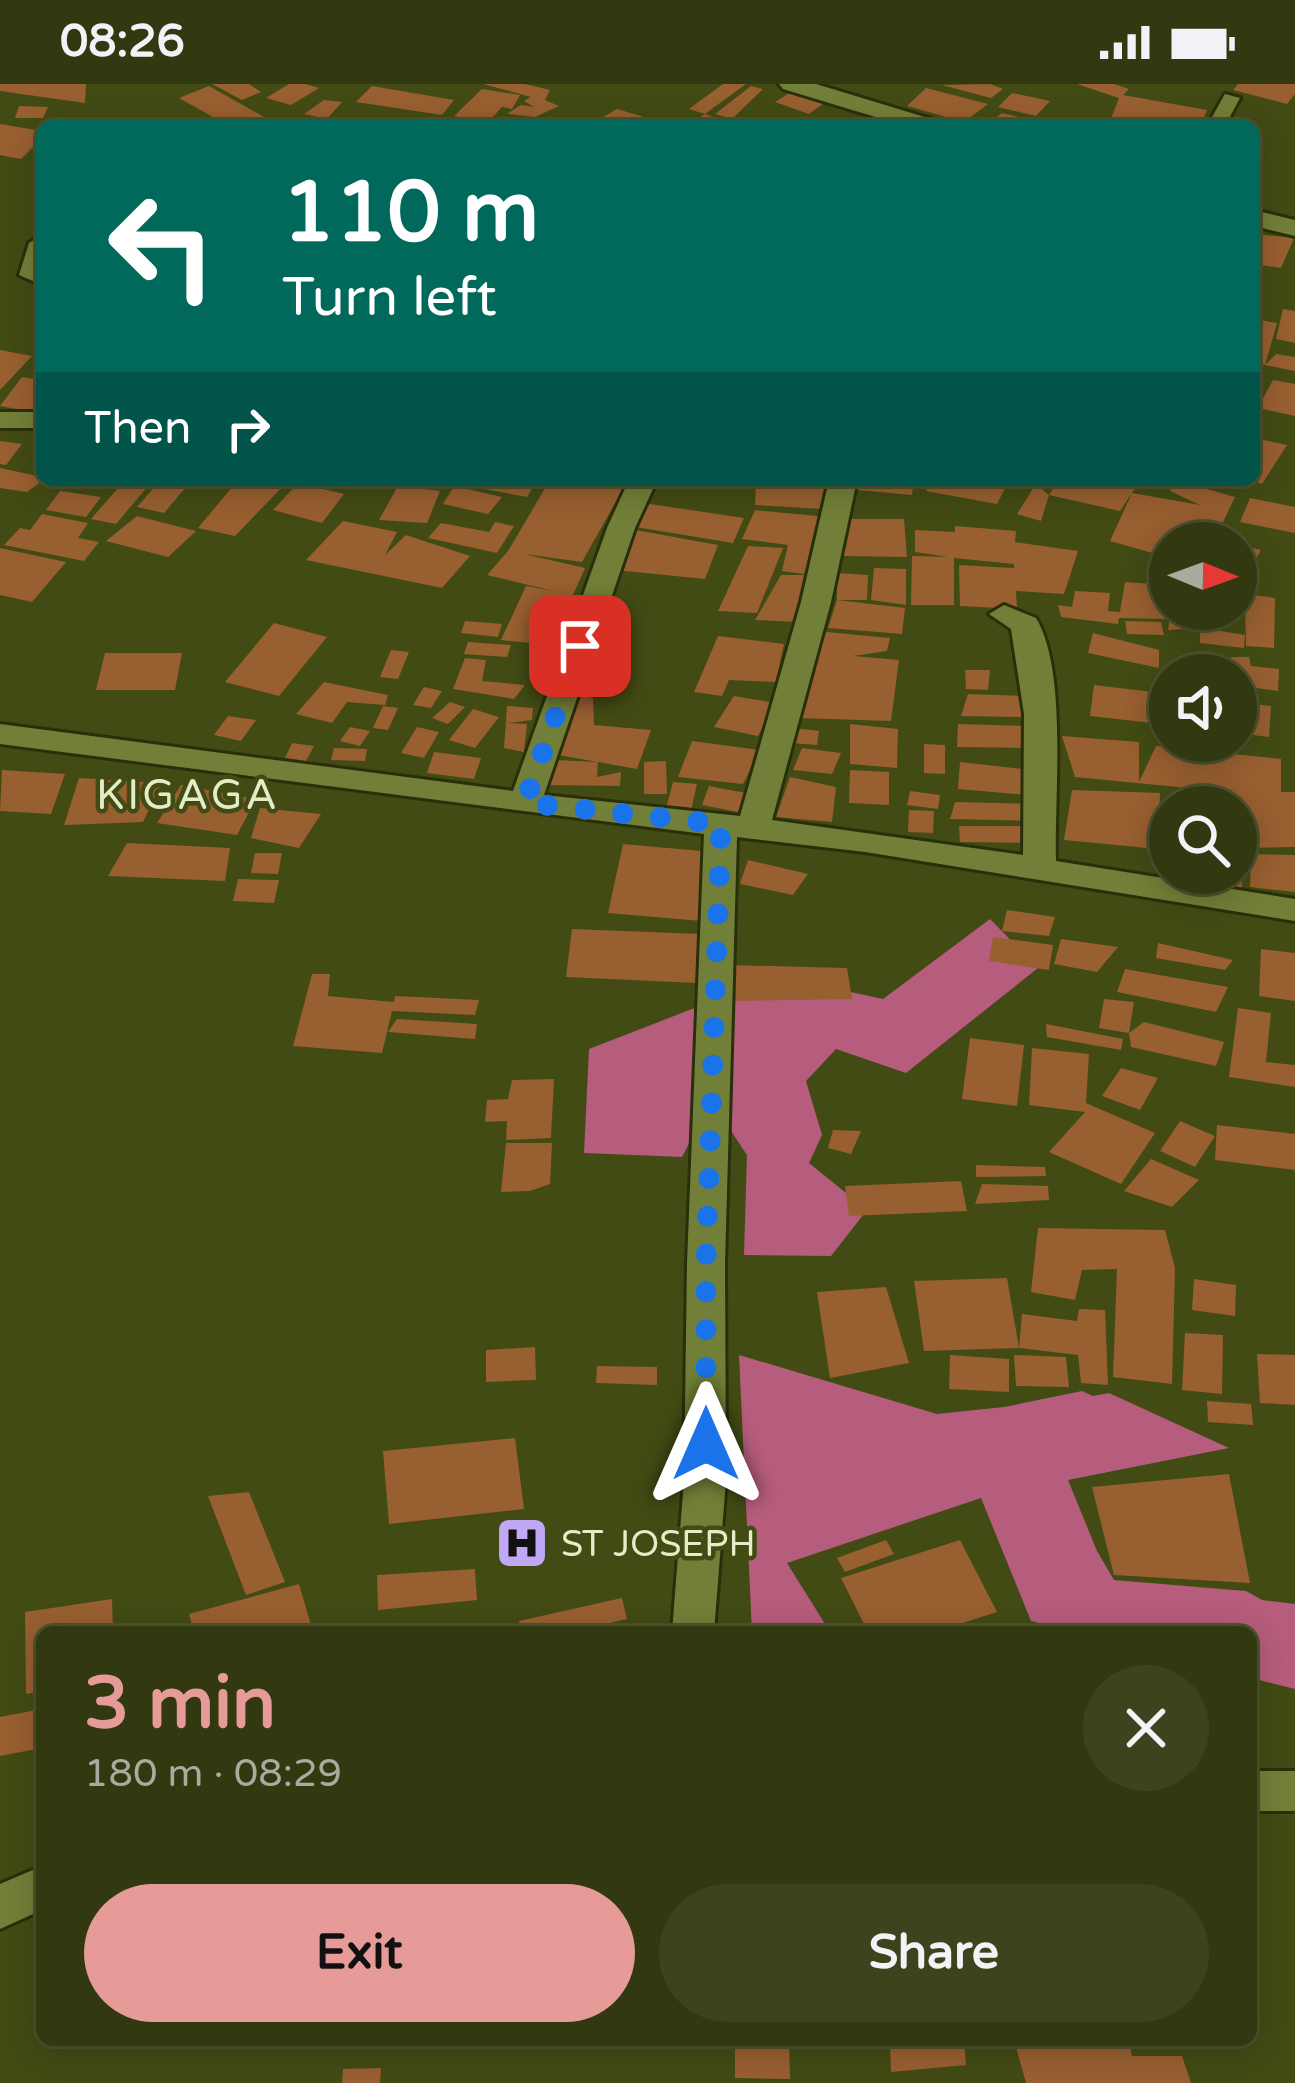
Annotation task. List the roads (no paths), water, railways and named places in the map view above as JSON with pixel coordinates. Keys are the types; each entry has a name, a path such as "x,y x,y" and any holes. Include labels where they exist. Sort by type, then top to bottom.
{"street":[{"path":"791,84 910,120"},
{"path":"1260,219 1295,228"},
{"path":"0,286 36,276"},
{"path":"0,420 36,419"},
{"path":"525,803 621,527 640,486"},
{"path":"693,1626 706,1456 706,1263 737,826 816,602 842,486"},
{"path":"1004,614 1025,624 1038,667 1044,759 1037,821 1040,867"},
{"path":"0,734 1040,867 1295,910"},
{"path":"1257,1791 1295,1790"},
{"path":"0,1907 36,1890"}],"lane":[{"path":"1219,120 1231,98"}],"place":[{"name":"ST JOSEPH","path":"522,1543"}],"district":[{"name":"KIGAGA","path":"188,794"}]}
